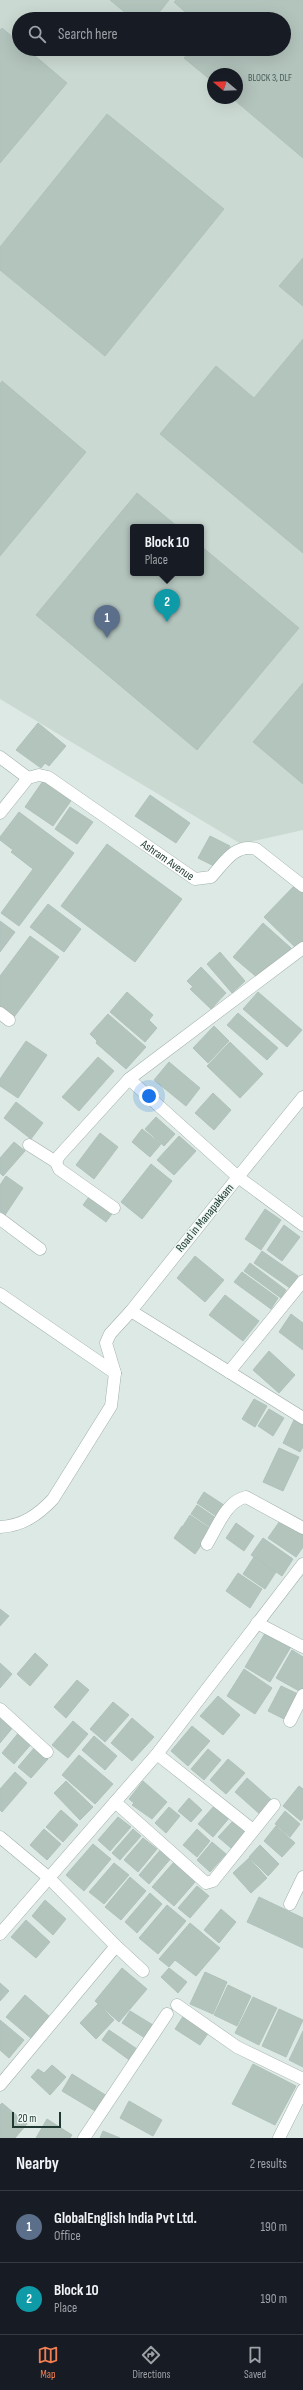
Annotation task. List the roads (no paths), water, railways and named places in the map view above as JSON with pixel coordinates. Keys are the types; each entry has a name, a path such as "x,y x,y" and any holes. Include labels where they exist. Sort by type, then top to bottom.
{"street":[{"path":"0,757 28,778 0,813"},
{"name":"Ashram Avenue","path":"28,778 39,775 48,777 195,879 211,877 235,851 247,846 256,849 303,886"},
{"path":"56,1162 59,1156 129,1079 303,948"},
{"name":"Road in Manapakkam","path":"115,1373 106,1343 110,1334 131,1311 238,1177 129,1079"},
{"path":"303,1097 238,1177 303,1225"},
{"path":"29,1144 56,1162 59,1169 114,1208"},
{"path":"0,1218 40,1249"},
{"path":"229,1372 303,1281"},
{"path":"0,1294 115,1373 111,1406 53,1499 41,1512 25,1522 0,1527"},
{"path":"131,1311 303,1418"},
{"path":"207,1544 232,1503 238,1498 246,1497 303,1528"},
{"path":"0,1934 157,1754 303,1564"},
{"path":"257,1623 303,1647"},
{"path":"290,1721 303,1695"},
{"path":"0,1709 48,1752"},
{"path":"157,1754 254,1830"},
{"path":"115,1802 206,1883 213,1881 274,1805"},
{"path":"0,1837 48,1878 143,1971"},
{"path":"290,1904 303,1877"},
{"path":"0,2085 116,1946"},
{"path":"177,2005 237,2047 303,2079"},
{"path":"84,2138 167,2014"},
{"path":"280,2138 303,2090"}],"place":[{"name":"Block 10","path":"167,622"},
{"name":"GlobalEnglish India Pvt Ltd.","path":"107,638"}]}
